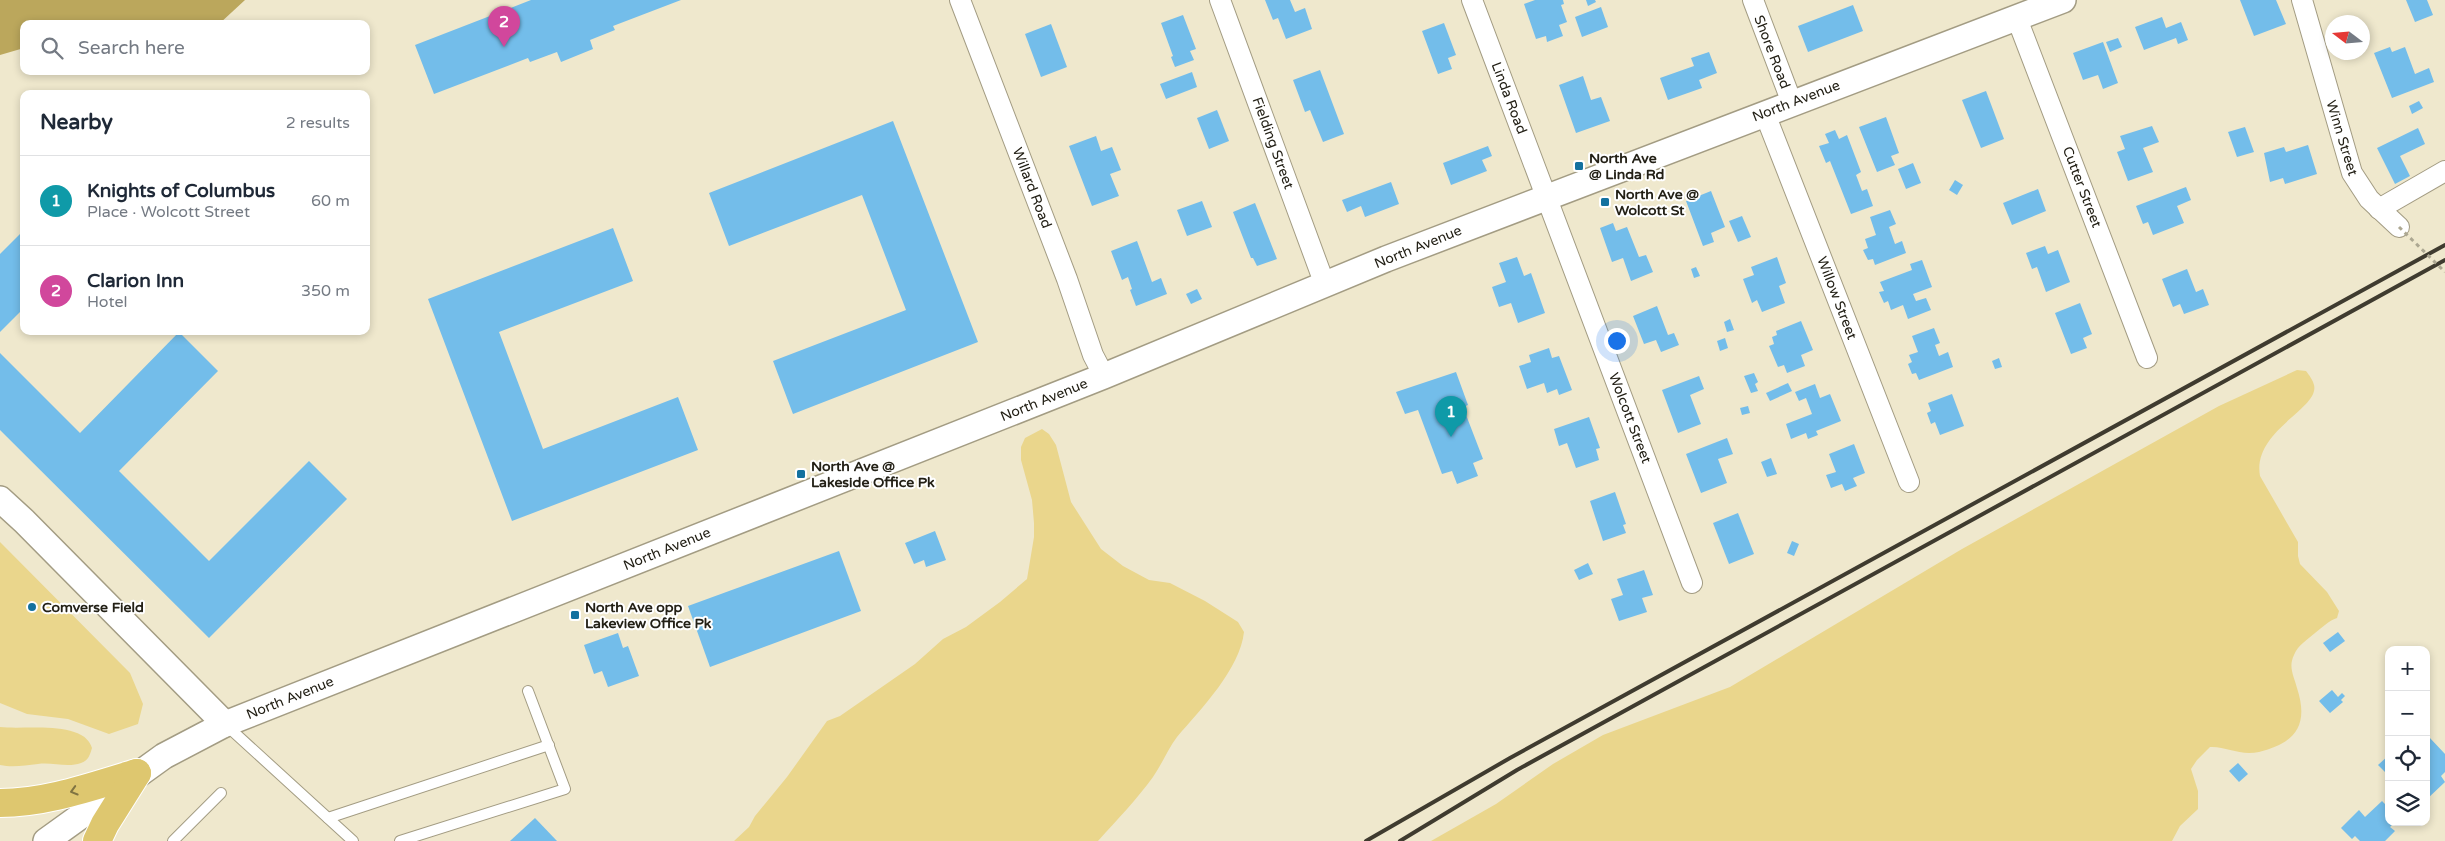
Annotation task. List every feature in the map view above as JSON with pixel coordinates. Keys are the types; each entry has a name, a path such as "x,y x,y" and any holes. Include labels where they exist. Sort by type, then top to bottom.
{"highway":[{"path":"0,803 54,797 137,773"},
{"path":"96,841 104,824 137,773"}],"street":[{"name":"Willard Road","path":"960,0 1067,279 1093,356 1104,376"},
{"name":"Fielding Street","path":"1220,0 1326,285"},
{"name":"Linda Road","path":"1472,0 1547,197"},
{"name":"Shore Road","path":"1753,0 1792,103"},
{"name":"North Avenue","path":"46,841 137,773 164,756 225,724 1104,376 1386,259 2016,16 2063,0"},
{"name":"Winn Street","path":"2302,0 2348,164 2362,190 2399,227"},
{"name":"Cutter Street","path":"2016,16 2147,358"},
{"name":"Willow Street","path":"1765,114 1909,482"},
{"path":"2379,209 2445,171"},
{"name":"Wolcott Street","path":"1547,197 1692,583"},
{"path":"0,499 225,724"}],"lane":[{"path":"400,841 565,789 528,691"},
{"path":"225,724 352,841"},
{"path":"328,818 549,745"},
{"path":"173,841 221,793"}],"path":[{"path":"2399,227 2445,272"}],"shaded area":[{"path":"0,0 245,0 223,20 20,20 20,49 0,55"},
{"path":"2297,370 2306,371 2310,376 2314,385 2313,394 2307,403 2275,433 2266,446 2260,460 2260,476 2298,542 2300,564 2327,592 2339,611 2337,618 2326,624 2300,645 2292,659 2292,671 2301,712 2300,722 2296,730 2290,738 2282,743 2259,752 2245,753 2210,747 2191,769 2198,791 2198,809 2180,826 2172,841 1431,841 1496,804 1553,764 1603,735 1730,687 1962,549 2219,406"},
{"path":"1042,429 1049,434 1056,445 1071,502 1101,549 1123,566 1149,580 1170,583 1205,601 1238,622 1244,632 1241,646 1227,674 1208,701 1177,737 1153,777 1098,841 734,841 749,827 755,816 787,777 827,721 840,716 915,664 943,639 966,627 1027,579 1034,537 1034,523 1032,500 1021,460 1021,447 1025,438"},
{"name":"Comverse Field","path":"0,542 130,673 143,704 138,724 109,734 68,719 27,714 0,703"},
{"path":"0,727 66,730 78,733 87,739 92,748 87,759 76,764 0,765"}],"building":[{"path":"531,0 681,0 613,26 615,30 590,40 593,49 561,62 557,52 530,62 528,58 434,94 415,45"},
{"path":"1265,0 1290,0 1295,12 1305,8 1312,29 1286,39 1278,18 1273,20"},
{"path":"1535,0 1563,0 1564,4 1561,5 1567,22 1559,25 1563,36 1547,42 1546,36 1536,39 1524,4"},
{"path":"1586,0 1595,0 1596,2 1588,6"},
{"path":"2240,0 2276,0 2286,24 2254,36"},
{"path":"2406,0 2427,0 2433,15 2415,22"},
{"path":"1853,5 1863,31 1808,52 1798,26"},
{"path":"1601,7 1608,27 1582,37 1575,17"},
{"path":"1183,15 1196,49 1190,51 1194,60 1175,67 1161,23"},
{"path":"2162,17 2166,28 2181,22 2188,40 2178,44 2176,38 2144,50 2135,27"},
{"path":"1444,23 1456,55 1448,58 1452,69 1438,74 1422,31"},
{"path":"1051,24 1067,67 1041,77 1025,34"},
{"path":"2118,38 2122,47 2110,52 2106,42"},
{"path":"2103,42 2118,83 2103,89 2098,75 2083,80 2073,53"},
{"path":"2390,47 2392,52 2405,47 2415,74 2429,68 2434,82 2392,98 2374,53"},
{"path":"1709,52 1717,73 1699,80 1702,88 1668,100 1660,78 1694,66 1691,58"},
{"path":"1320,70 1344,134 1323,142 1310,110 1305,112 1293,80"},
{"path":"1192,72 1197,87 1166,99 1160,84"},
{"path":"1583,76 1591,100 1601,97 1610,121 1576,133 1559,85"},
{"path":"1986,91 2004,139 1981,148 1962,100"},
{"path":"2419,101 2423,108 2412,114 2409,106"},
{"path":"1217,110 1229,141 1209,149 1197,118"},
{"path":"1886,117 1899,153 1891,156 1895,165 1877,172 1859,127"},
{"path":"893,121 978,342 793,414 773,361 906,310 862,195 729,246 709,193"},
{"path":"2152,126 2159,142 2143,148 2153,172 2128,181 2117,152 2125,149 2120,136"},
{"path":"2245,127 2254,152 2237,157 2228,132"},
{"path":"2418,128 2425,144 2400,156 2410,176 2395,184 2377,148"},
{"path":"1835,130 1839,139 1847,135 1861,172 1856,175 1862,191 1867,189 1873,206 1851,214 1830,161 1826,163 1819,146 1829,143 1825,134"},
{"path":"1096,136 1101,151 1112,147 1121,170 1110,174 1119,196 1092,206 1069,146"},
{"path":"2308,145 2317,174 2285,184 2283,178 2270,182 2264,153 2284,147 2286,152"},
{"path":"1488,146 1492,156 1482,160 1487,171 1451,185 1443,163"},
{"path":"1913,163 1921,183 1906,189 1898,169"},
{"path":"1955,180 1963,185 1957,195 1949,190"},
{"path":"1391,182 1399,204 1365,217 1361,206 1347,212 1342,200"},
{"path":"2186,187 2191,200 2177,206 2184,223 2153,235 2148,222 2143,224 2136,206"},
{"path":"2038,189 2046,211 2012,225 2003,203"},
{"path":"1711,191 1725,227 1711,233 1714,242 1703,246 1686,201"},
{"path":"1202,201 1212,227 1187,236 1177,210"},
{"path":"1255,203 1277,259 1257,266 1253,258 1251,258 1233,212"},
{"path":"1890,210 1896,224 1889,227 1895,244 1902,241 1906,253 1875,265 1873,259 1868,260 1863,250 1868,248 1865,239 1876,235 1870,217"},
{"path":"1742,216 1751,237 1738,242 1729,221"},
{"path":"1613,223 1616,231 1627,227 1639,257 1646,255 1653,272 1631,281 1623,258 1612,262 1600,228"},
{"path":"613,228 633,281 499,332 543,449 678,397 698,450 512,521 428,299"},
{"path":"20,234 20,312 0,332 0,254"},
{"path":"1137,241 1152,282 1161,278 1167,294 1136,306 1130,290 1132,289 1128,277 1122,280 1111,251"},
{"path":"2045,246 2048,254 2058,250 2070,282 2046,292 2037,267 2032,269 2026,253"},
{"path":"1517,257 1524,276 1531,273 1545,313 1518,323 1511,303 1499,307 1492,287 1506,282 1499,263"},
{"path":"1777,257 1786,283 1779,286 1785,303 1762,312 1757,300 1752,303 1743,279 1754,275 1751,267"},
{"path":"1922,260 1932,287 1913,294 1916,301 1926,298 1931,310 1908,319 1903,305 1891,310 1888,301 1884,303 1879,292 1884,291 1880,282 1912,270 1910,264"},
{"path":"1696,267 1700,276 1694,278 1691,269"},
{"path":"2187,269 2196,292 2203,289 2209,305 2184,314 2180,304 2173,307 2162,279"},
{"path":"1197,289 1202,299 1191,304 1186,294"},
{"path":"2080,303 2092,334 2083,338 2087,348 2071,354 2055,313"},
{"path":"1657,306 1668,335 1674,333 1679,345 1661,352 1656,340 1644,344 1633,316"},
{"path":"1730,319 1734,330 1727,332 1724,322"},
{"path":"1801,321 1813,350 1801,355 1805,366 1787,373 1784,365 1778,367 1769,346 1774,344 1772,337 1777,335 1776,331"},
{"path":"1934,328 1940,343 1935,345 1939,356 1948,352 1953,367 1919,380 1916,373 1912,374 1908,364 1912,362 1909,355 1918,352 1912,336"},
{"path":"176,335 182,335 218,371 119,471 209,561 309,461 347,499 209,638 0,430 0,353 80,433"},
{"path":"1725,338 1728,348 1720,351 1717,341"},
{"path":"1549,348 1552,358 1559,356 1572,390 1559,395 1557,389 1547,393 1544,383 1527,389 1519,366 1531,362 1529,355"},
{"path":"1999,358 2002,367 1995,369 1992,361"},
{"path":"1456,372 1468,405 1463,407 1483,459 1473,463 1478,476 1457,484 1452,471 1442,474 1418,410 1405,414 1396,392"},
{"path":"1754,373 1758,382 1755,384 1758,391 1751,393 1744,376"},
{"path":"1699,376 1704,389 1690,395 1701,424 1678,433 1662,390"},
{"path":"1788,383 1792,391 1770,401 1766,393"},
{"path":"1815,384 1820,398 1830,394 1841,421 1816,431 1818,435 1808,439 1806,433 1791,439 1786,424 1812,414 1806,398 1799,401 1795,392"},
{"path":"1952,394 1964,426 1940,435 1935,422 1931,424 1927,413 1931,411 1928,403"},
{"path":"1748,406 1750,413 1742,415 1740,408"},
{"path":"1589,417 1600,448 1596,449 1599,460 1576,468 1567,443 1559,446 1554,429"},
{"path":"1727,438 1733,454 1718,459 1727,483 1701,493 1686,454"},
{"path":"1854,444 1865,473 1853,478 1857,486 1845,491 1842,484 1831,488 1826,475 1836,472 1829,454"},
{"path":"1771,458 1777,474 1767,477 1761,462"},
{"path":"1615,492 1626,524 1623,525 1626,533 1603,541 1590,501"},
{"path":"1738,513 1754,554 1729,564 1713,523"},
{"path":"935,531 946,560 926,567 924,560 914,564 905,543"},
{"path":"1792,541 1799,544 1794,556 1787,553"},
{"path":"839,551 861,611 710,667 688,606"},
{"path":"1588,563 1593,574 1579,580 1574,570"},
{"path":"1644,570 1653,595 1642,598 1647,612 1619,621 1611,599 1623,595 1617,579"},
{"path":"2338,632 2345,641 2330,652 2323,643"},
{"path":"618,633 623,648 628,646 639,676 608,687 602,671 594,674 584,645"},
{"path":"2332,690 2338,697 2342,693 2345,696 2341,700 2343,702 2330,713 2319,701"},
{"path":"2430,738 2445,754 2445,772 2441,776 2445,782 2430,796"},
{"path":"2385,759 2385,772 2378,765"},
{"path":"2238,763 2248,774 2239,782 2229,771"},
{"path":"2382,801 2385,804 2385,826 2391,826 2395,831 2385,841 2360,841 2355,836 2352,839 2341,828 2359,810 2365,817"},
{"path":"535,818 557,841 510,841"}],"railway":[{"path":"1366,841 1510,758 2445,245"},
{"path":"1400,841 1517,770 2445,260"}],"place":[{"name":"Clarion Inn","path":"504,47"},
{"name":"North Ave @ Linda Rd","path":"1579,166"},
{"name":"North Ave @ Wolcott St","path":"1605,202"},
{"name":"Knights of Columbus","path":"1451,437"},
{"name":"North Ave @ Lakeside Office Pk","path":"801,474"},
{"name":"Comverse Field","path":"32,607"},
{"name":"North Ave opp Lakeview Office Pk","path":"575,615"}]}
